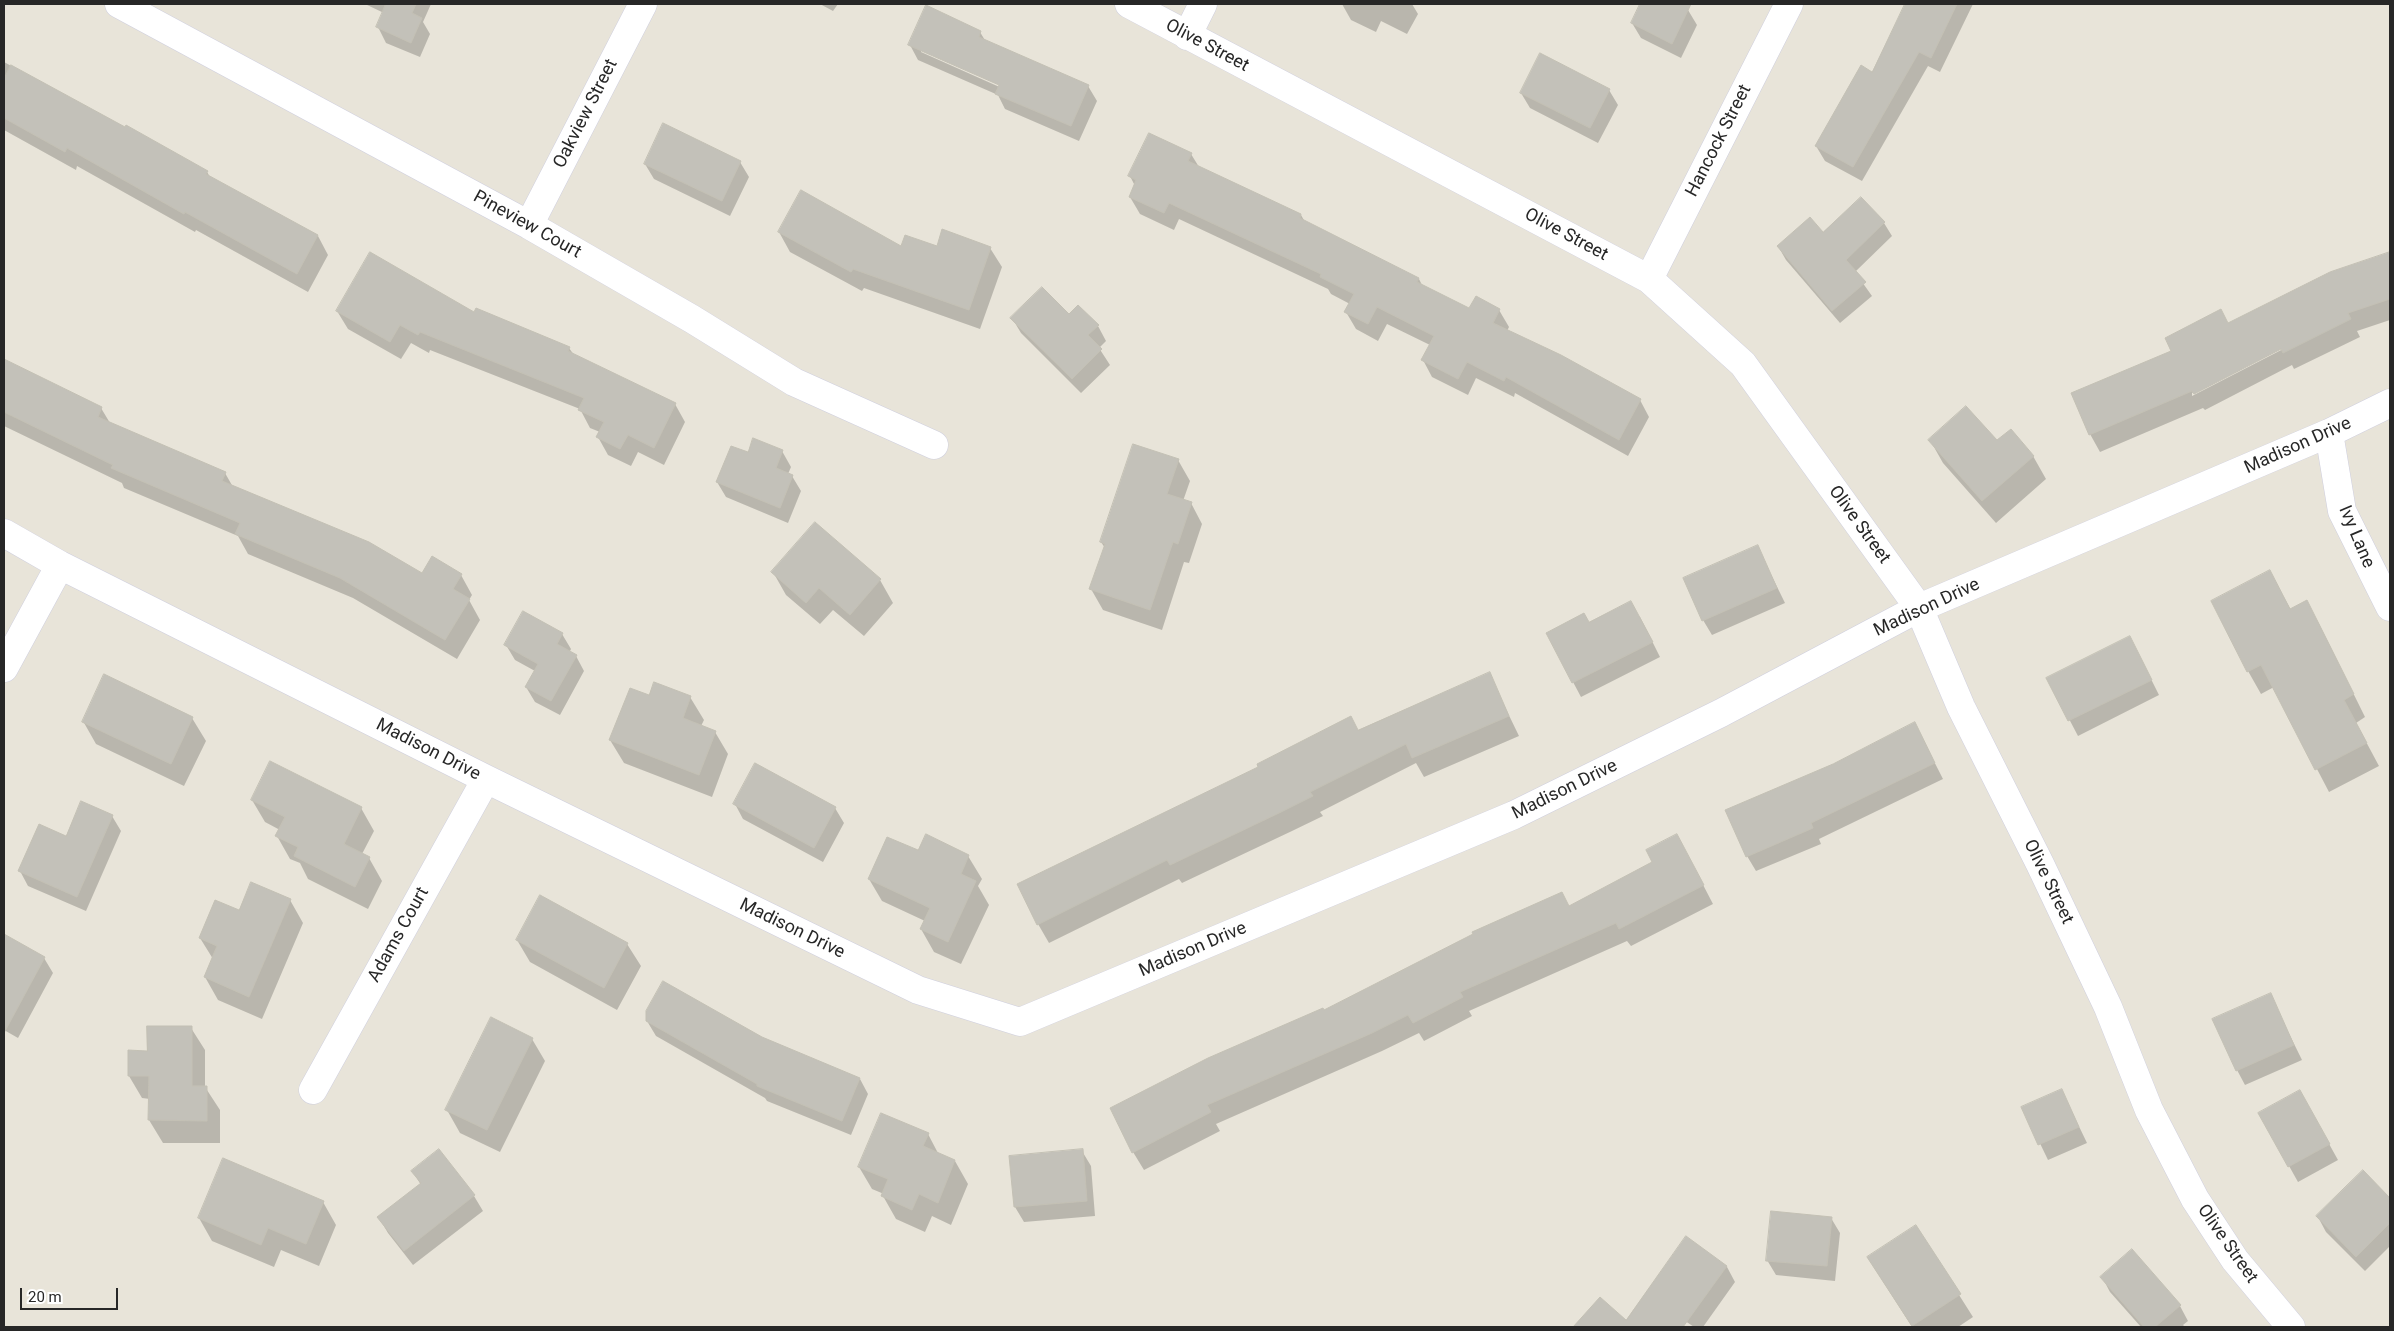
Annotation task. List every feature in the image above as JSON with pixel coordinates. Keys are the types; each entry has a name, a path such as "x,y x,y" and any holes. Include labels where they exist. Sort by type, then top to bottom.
{"street":[{"name":"Pineview Court","path":"119,4 529,225 692,319 794,382 934,445"},
{"name":"Oakview Street","path":"529,225 643,4"},
{"name":"Olive Street","path":"1129,4 1649,279 1742,364 1919,608 1961,707 2040,864 2108,1007 2149,1110 2182,1174 2195,1199 2235,1260 2290,1327"},
{"path":"1187,36 1203,4"},
{"name":"Hancock Street","path":"1649,279 1789,4"},
{"name":"Madison Drive","path":"4,533 60,565 486,779 918,990 1020,1022 1514,815 1721,713 1919,608 2329,433 2390,403"},
{"name":"Ivy Lane","path":"2329,433 2342,511 2390,607"},
{"path":"4,668 60,565"},
{"name":"Adams Court","path":"313,1090 486,779"}],"building":[{"path":"386,4 416,4 412,13 422,18 411,43 376,27"},
{"path":"1640,4 1691,4 1672,44 1631,23"},
{"path":"1905,4 1957,4 1931,58 1919,52 1853,167 1815,146 1861,65 1872,72"},
{"path":"926,5 981,31 979,37 1089,85 1071,126 995,94 999,85 908,45"},
{"path":"1540,53 1610,89 1590,128 1520,93"},
{"path":"11,65 125,127 126,125 208,171 206,174 318,235 297,274 185,212 184,214 67,148 65,152 4,118 4,79"},
{"path":"663,123 741,161 722,201 644,164"},
{"path":"1149,133 1192,153 1188,161 1301,214 1300,218 1419,278 1417,282 1469,308 1476,296 1500,309 1493,323 1561,355 1641,399 1619,440 1506,377 1504,381 1467,362 1458,379 1421,360 1434,336 1377,307 1368,324 1344,312 1354,294 1320,277 1321,274 1169,203 1164,213 1129,197 1136,180 1128,176"},
{"path":"801,190 901,246 905,235 937,246 942,229 991,247 969,310 853,269 851,272 778,232"},
{"path":"1861,197 1885,222 1846,260 1866,282 1832,311 1777,246 1810,217 1823,232"},
{"path":"370,252 474,312 476,308 570,347 568,351 676,403 654,448 628,435 620,449 596,437 604,422 578,410 584,398 420,332 418,335 400,325 390,342 336,311"},
{"path":"2390,252 2390,299 2348,313 2351,319 2283,353 2281,349 2194,394 2192,391 2089,435 2071,393 2171,351 2165,338 2221,309 2228,323 2330,272"},
{"path":"1042,287 1069,314 1078,305 1099,325 1088,335 1102,349 1072,379 1010,318"},
{"path":"4,359 102,407 98,417 226,472 222,481 369,542 422,573 432,556 462,574 453,589 470,599 445,640 340,578 235,534 240,523 111,468 113,465 4,412"},
{"path":"1966,406 1997,440 2011,429 2034,456 1982,501 1928,440"},
{"path":"753,438 783,450 776,468 793,475 780,508 716,482 731,446 748,452"},
{"path":"1133,444 1179,459 1167,494 1192,502 1178,544 1173,542 1150,610 1089,589 1105,544 1100,542"},
{"path":"815,522 881,579 850,615 819,588 806,603 771,572"},
{"path":"1758,545 1777,588 1702,621 1683,578"},
{"path":"2270,570 2290,609 2307,600 2354,694 2344,700 2367,743 2315,770 2261,665 2247,672 2211,601"},
{"path":"1631,601 1653,642 1572,683 1546,633 1584,613 1589,622"},
{"path":"523,611 563,633 557,644 577,655 551,701 525,687 538,664 504,645"},
{"path":"2130,636 2152,680 2068,721 2046,678"},
{"path":"1490,672 1509,716 1412,758 1406,744 1310,792 1313,796 1281,812 1170,865 1167,860 1037,925 1017,884 1258,767 1257,764 1351,716 1358,730"},
{"path":"104,674 193,717 171,764 82,722"},
{"path":"654,682 691,696 683,718 716,731 699,775 609,740 630,688 649,695"},
{"path":"1915,722 1935,763 1811,823 1813,828 1746,857 1725,810 1833,764"},
{"path":"270,761 362,807 344,844 370,857 355,887 294,856 298,847 275,836 285,817 251,800"},
{"path":"755,763 836,807 814,848 733,804"},
{"path":"81,801 113,815 77,897 18,871 39,824 66,836"},
{"path":"926,834 969,855 961,874 976,881 948,942 920,929 930,908 868,879 887,837 918,850"},
{"path":"1677,834 1704,885 1619,929 1616,923 1460,992 1463,997 1413,1023 1408,1015 1372,1033 1207,1105 1211,1112 1132,1153 1110,1108 1208,1058 1323,1008 1324,1010 1473,934 1472,932 1562,892 1569,906 1652,862 1646,850"},
{"path":"251,882 291,899 249,997 204,977 217,946 199,938 215,900 239,910"},
{"path":"540,895 628,943 604,988 516,940"},
{"path":"4,934 45,957 4,1033"},
{"path":"663,981 762,1037 860,1078 842,1121 757,1086 757,1084 646,1021 646,1011"},
{"path":"2271,993 2294,1045 2236,1071 2212,1019"},
{"path":"491,1017 533,1038 487,1130 445,1110"},
{"path":"147,1026 192,1026 192,1086 207,1086 207,1121 148,1120 149,1076 128,1076 128,1050 147,1051"},
{"path":"2062,1089 2079,1127 2038,1145 2021,1107"},
{"path":"2300,1090 2330,1144 2288,1167 2258,1113"},
{"path":"881,1113 929,1133 923,1146 955,1160 938,1203 919,1194 912,1210 881,1196 888,1179 858,1167"},
{"path":"439,1149 475,1195 404,1251 377,1217 421,1183 411,1171"},
{"path":"1083,1149 1087,1201 1014,1207 1009,1156"},
{"path":"223,1158 324,1201 306,1244 268,1228 261,1245 198,1218"},
{"path":"2363,1170 2390,1198 2390,1223 2356,1257 2316,1216"},
{"path":"1771,1211 1832,1217 1827,1266 1766,1261"},
{"path":"1916,1225 1961,1294 1912,1326 1867,1257"},
{"path":"1686,1236 1727,1266 1683,1327 1573,1327 1600,1297 1626,1320"},
{"path":"2132,1249 2181,1305 2155,1327 2144,1327 2100,1277"}]}
